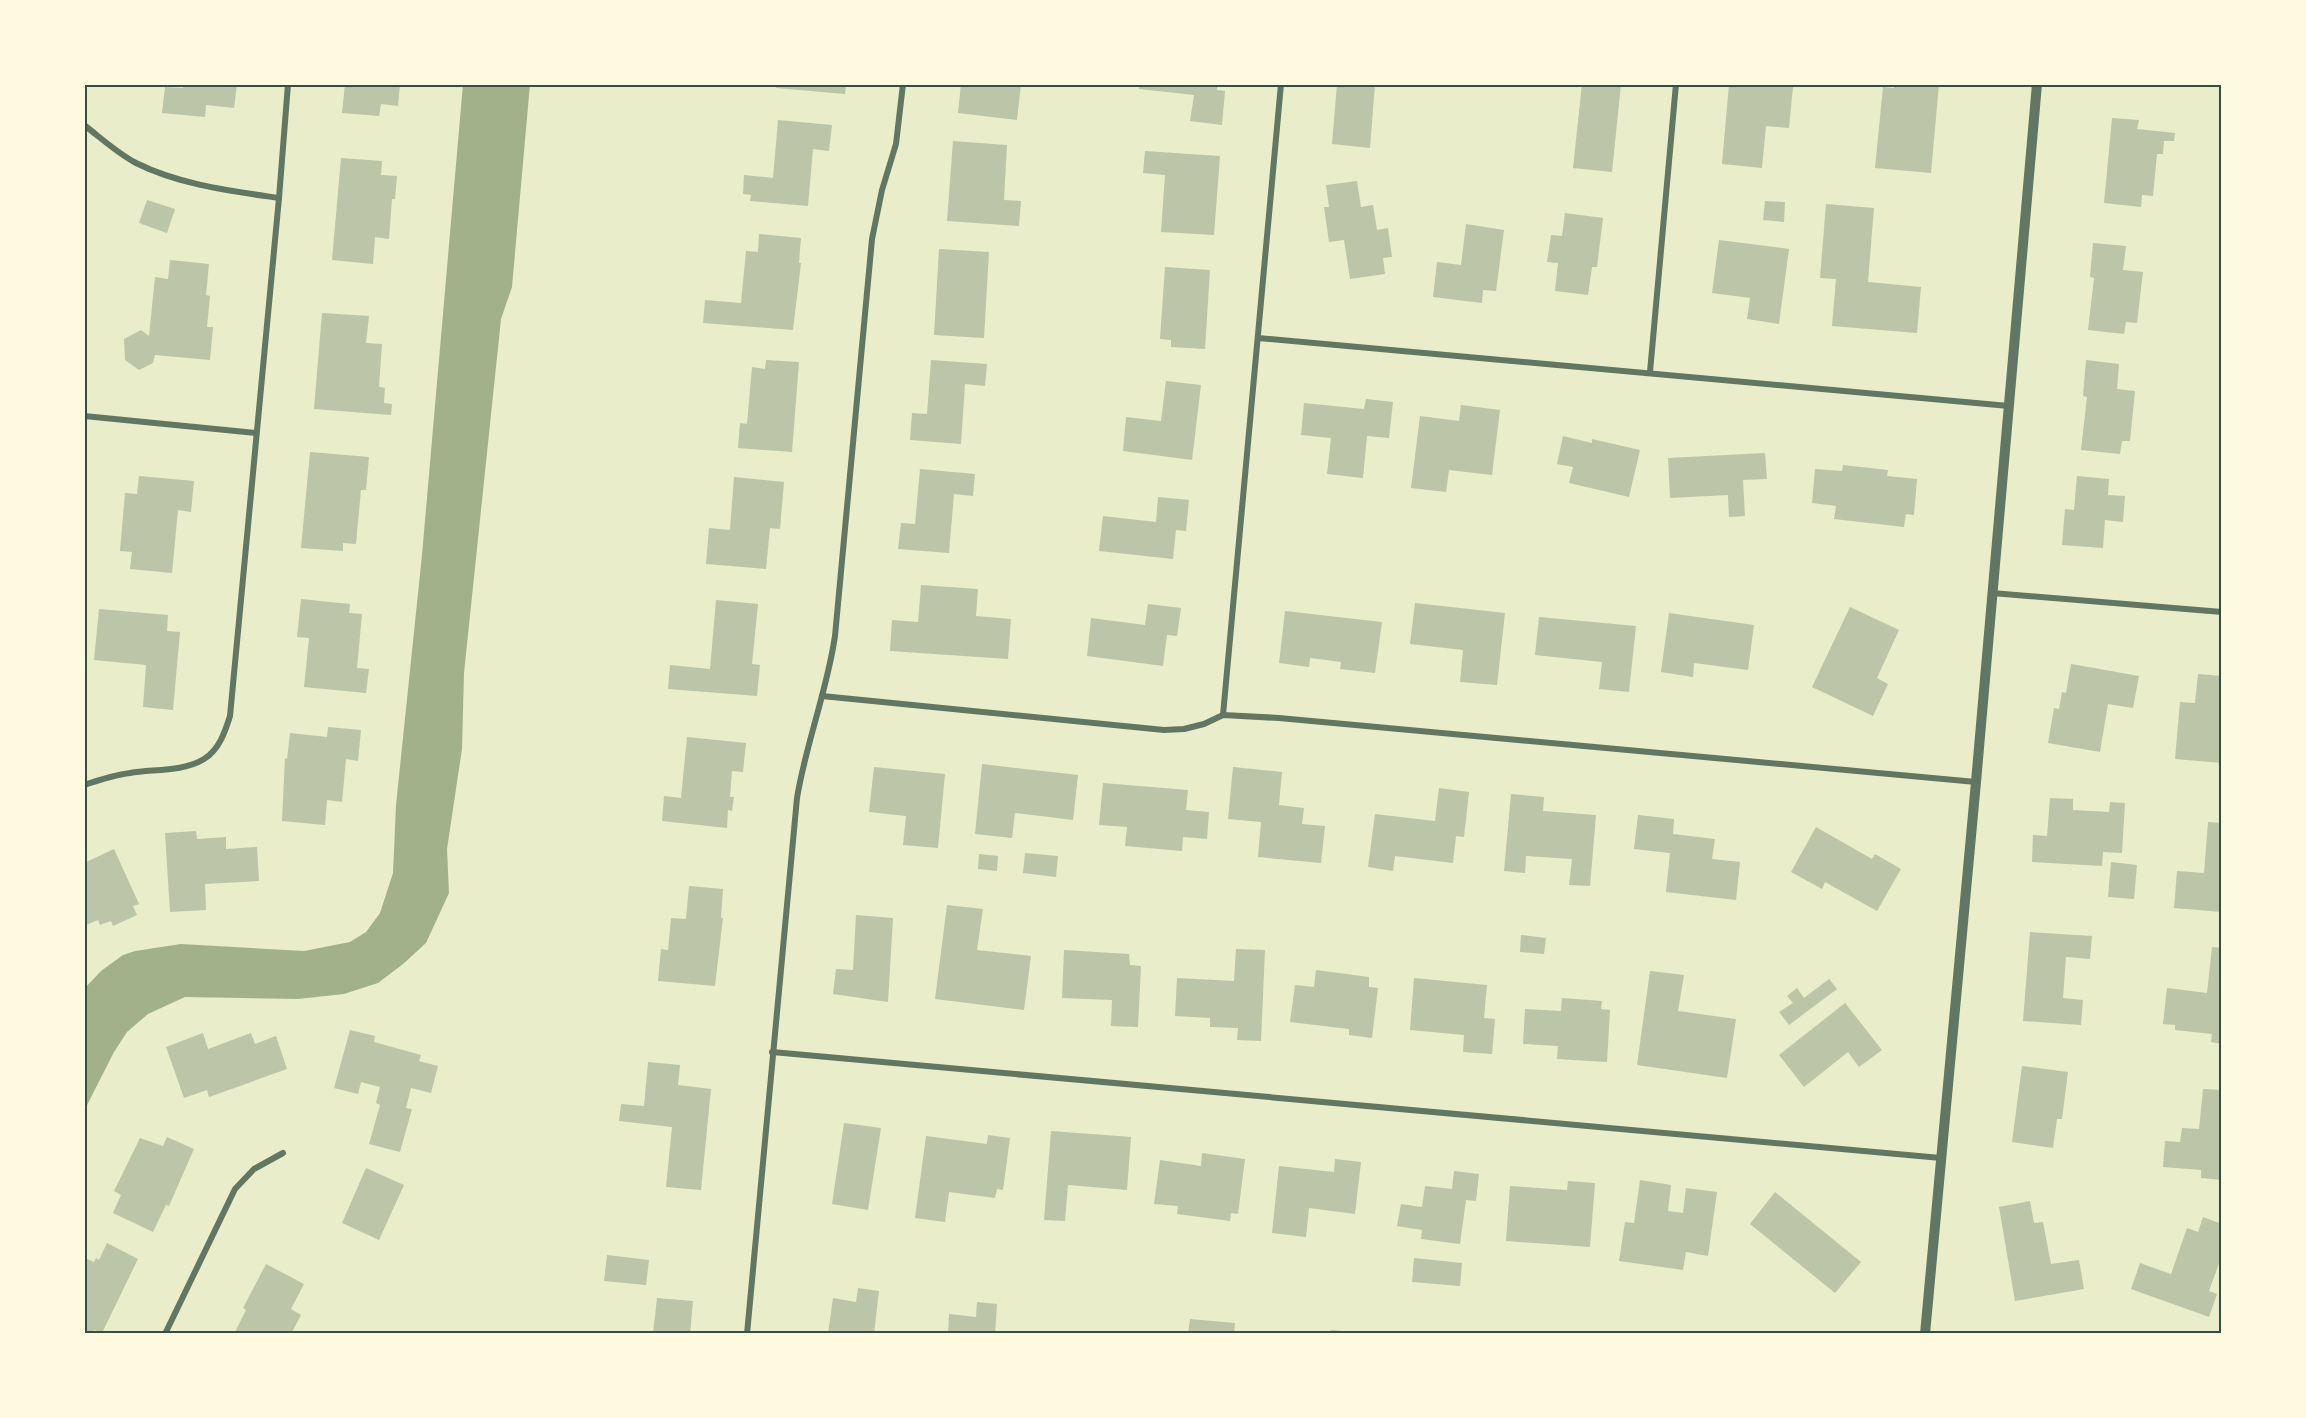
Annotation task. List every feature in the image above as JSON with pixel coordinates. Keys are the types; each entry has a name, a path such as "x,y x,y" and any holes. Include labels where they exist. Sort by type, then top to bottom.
{"street":[{"path":"84,785 128,773 192,764 213,752 226,728 232,702 288,84"},
{"path":"747,1334 797,798 802,765 822,696 835,636 872,239 882,190 896,144 903,84"},
{"path":"1223,715 1281,84"},
{"path":"1650,372 1676,84"},
{"path":"1925,1334 2037,84"},
{"path":"84,125 120,153 150,169 197,184 279,198"},
{"path":"1258,338 2009,406"},
{"path":"84,417 256,433"},
{"path":"1992,592 2222,612"},
{"path":"822,696 1164,730 1184,729 1204,724 1223,715 1976,782"},
{"path":"772,1052 1941,1158"},
{"path":"165,1334 236,1189 254,1169 283,1153"}],"shaded area":[{"path":"463,84 530,84 512,287 501,319 464,673 462,749 447,849 449,893 426,943 378,983 344,994 298,999 185,997 148,1014 127,1032 114,1052 84,1111 84,989 101,971 123,955 181,944 304,951 350,942 366,932 380,913 393,873 396,805 422,555"}],"building":[{"path":"184,84 237,84 234,108 206,105 205,117 162,113 165,87 183,88"},
{"path":"345,84 400,84 398,106 381,104 379,116 342,113"},
{"path":"777,84 846,84 845,94 776,88"},
{"path":"961,84 1021,84 1017,120 958,113"},
{"path":"1140,84 1217,84 1217,90 1225,91 1222,125 1190,121 1194,95 1139,89"},
{"path":"1337,84 1375,84 1370,148 1332,144"},
{"path":"1582,84 1621,84 1612,172 1573,168"},
{"path":"1729,84 1793,87 1789,128 1766,126 1762,168 1722,164"},
{"path":"1894,84 1939,84 1931,173 1875,168 1883,87 1894,88"},
{"path":"2112,118 2139,120 2137,129 2175,133 2174,141 2164,141 2163,154 2157,154 2153,196 2142,195 2141,207 2104,203"},
{"path":"778,120 832,125 829,151 813,149 808,206 750,201 751,195 743,194 744,175 773,178"},
{"path":"953,141 1007,145 1004,200 1021,201 1019,226 947,221"},
{"path":"1145,151 1220,156 1214,235 1161,232 1165,175 1143,173"},
{"path":"341,158 382,161 381,175 397,176 395,199 392,199 389,239 375,237 373,264 332,260"},
{"path":"1357,181 1361,207 1373,205 1377,230 1388,228 1392,257 1383,258 1385,274 1350,279 1344,240 1329,242 1324,207 1329,207 1326,185"},
{"path":"147,200 175,209 167,233 139,223"},
{"path":"1765,201 1785,202 1784,222 1763,220"},
{"path":"1826,204 1874,208 1868,282 1921,287 1917,333 1832,326 1836,279 1820,278"},
{"path":"1565,213 1603,218 1597,267 1592,267 1588,295 1555,291 1558,263 1547,262 1551,235 1562,236"},
{"path":"1466,224 1504,230 1496,291 1483,290 1482,303 1433,297 1437,262 1461,265"},
{"path":"759,234 801,238 799,263 801,263 793,330 703,323 705,300 741,303 746,251 758,252"},
{"path":"1719,240 1789,249 1779,324 1747,319 1750,298 1712,293"},
{"path":"2093,243 2126,246 2123,270 2143,272 2137,323 2126,322 2124,334 2088,330 2094,278 2090,277"},
{"path":"939,249 989,252 984,338 934,335"},
{"path":"170,260 209,264 206,295 210,296 207,327 213,327 210,360 155,355 153,363 139,370 125,360 124,339 141,330 149,336 155,277 168,279"},
{"path":"1165,267 1210,270 1205,349 1171,347 1171,340 1160,339"},
{"path":"322,313 369,316 366,343 382,344 379,387 385,388 384,403 392,404 391,415 314,409"},
{"path":"766,360 799,362 792,452 738,448 740,423 747,424 752,367 765,369"},
{"path":"931,360 987,364 985,386 965,384 961,444 910,440 912,413 927,414"},
{"path":"2086,360 2119,364 2117,389 2135,391 2130,441 2122,441 2120,454 2081,450 2087,397 2083,396"},
{"path":"1166,381 1201,385 1192,460 1123,451 1126,417 1161,421"},
{"path":"1366,399 1393,402 1389,438 1367,436 1363,478 1327,474 1331,438 1301,435 1304,403 1364,409"},
{"path":"1461,405 1500,410 1492,475 1449,470 1446,492 1411,488 1420,416 1459,421"},
{"path":"1563,436 1592,443 1592,439 1640,450 1629,497 1569,483 1573,467 1557,464"},
{"path":"310,452 369,457 366,490 361,490 356,544 343,543 343,551 301,548"},
{"path":"1765,453 1767,479 1743,480 1745,516 1729,517 1728,495 1670,498 1668,458"},
{"path":"1843,465 1888,470 1887,476 1917,479 1914,515 1906,514 1904,527 1834,519 1836,506 1812,503 1815,469 1842,471"},
{"path":"920,469 975,474 973,496 954,494 949,553 898,549 901,523 915,524"},
{"path":"139,476 194,481 191,512 178,510 172,573 130,569 132,552 120,551 125,493 137,494"},
{"path":"2077,476 2109,479 2108,495 2125,496 2123,522 2105,520 2103,548 2062,545 2065,509 2074,510"},
{"path":"734,477 784,482 780,529 770,528 766,569 706,564 709,528 730,530"},
{"path":"1158,497 1189,500 1186,531 1176,530 1173,559 1099,551 1103,516 1156,522"},
{"path":"921,585 978,589 976,616 1011,619 1008,659 890,651 892,620 918,622"},
{"path":"301,599 350,604 349,613 362,614 357,668 369,669 366,693 304,687 309,638 297,637"},
{"path":"716,600 758,604 752,664 760,665 757,696 668,689 670,665 710,669"},
{"path":"1415,603 1505,613 1497,685 1460,682 1463,650 1410,644"},
{"path":"1148,604 1181,608 1177,636 1167,635 1163,666 1087,656 1091,618 1145,625"},
{"path":"1850,607 1899,630 1877,678 1888,684 1873,716 1812,687"},
{"path":"99,609 168,615 167,631 180,632 173,710 143,707 146,665 94,660"},
{"path":"1285,611 1382,622 1375,673 1340,669 1341,662 1310,658 1309,667 1279,663"},
{"path":"1669,613 1754,625 1748,670 1694,663 1693,677 1661,672"},
{"path":"1539,617 1636,626 1629,692 1599,689 1602,662 1535,655"},
{"path":"2071,664 2139,676 2133,708 2108,704 2100,752 2048,743 2054,708 2059,709 2062,692 2066,693"},
{"path":"2198,674 2222,676 2222,763 2175,759 2180,702 2195,703"},
{"path":"328,727 361,730 358,761 346,759 342,802 327,800 325,825 282,821 285,758 287,759 290,733 327,737"},
{"path":"687,737 746,743 743,772 732,771 730,797 734,797 732,811 728,810 727,828 662,821 664,796 681,798"},
{"path":"982,764 1078,775 1073,820 1015,813 1012,838 975,834"},
{"path":"874,767 945,774 938,848 903,845 906,816 869,812"},
{"path":"1233,767 1282,772 1279,805 1304,808 1302,824 1325,826 1321,863 1258,857 1261,822 1228,819"},
{"path":"1103,783 1188,790 1186,810 1209,812 1207,839 1183,837 1182,851 1125,846 1127,827 1099,825"},
{"path":"1439,788 1469,792 1464,837 1456,836 1453,863 1395,856 1393,871 1368,867 1375,814 1435,821"},
{"path":"1511,794 1544,797 1543,811 1596,815 1590,886 1569,885 1572,859 1526,856 1525,873 1504,871"},
{"path":"2050,798 2073,799 2073,810 2109,812 2110,802 2125,803 2122,853 2103,852 2102,866 2032,862 2033,835 2047,836"},
{"path":"1638,815 1674,819 1673,834 1715,839 1712,859 1740,862 1736,900 1666,892 1670,853 1634,849"},
{"path":"2208,822 2222,823 2222,912 2174,908 2177,871 2204,873"},
{"path":"1816,827 1872,859 1875,854 1901,869 1877,911 1825,882 1822,889 1791,872"},
{"path":"196,831 197,839 226,837 226,849 257,847 259,881 205,884 206,910 170,912 165,833"},
{"path":"114,849 139,904 133,906 137,915 113,926 111,921 100,925 98,920 86,925 84,920 84,863"},
{"path":"1025,853 1058,856 1056,877 1023,873"},
{"path":"979,854 998,856 997,871 978,869"},
{"path":"2111,862 2137,865 2134,899 2108,897"},
{"path":"689,886 723,889 721,918 723,918 715,986 658,981 661,949 668,950 671,918 686,919"},
{"path":"947,905 983,909 977,950 1031,956 1024,1010 935,999"},
{"path":"856,915 893,918 888,1002 833,994 836,969 853,970"},
{"path":"2030,932 2092,936 2090,959 2066,957 2063,998 2083,1000 2081,1025 2023,1021"},
{"path":"1521,935 1546,938 1544,954 1520,952"},
{"path":"2212,947 2222,948 2222,1044 2211,1042 2212,1034 2175,1030 2175,1025 2163,1024 2167,988 2207,993"},
{"path":"1236,949 1265,950 1261,1041 1237,1040 1238,1028 1210,1027 1210,1018 1175,1016 1177,978 1234,981"},
{"path":"1064,950 1129,954 1130,965 1141,966 1138,1027 1111,1026 1112,1000 1062,998"},
{"path":"1316,970 1369,977 1369,987 1378,988 1372,1038 1349,1035 1349,1029 1290,1022 1295,985 1314,987"},
{"path":"1650,971 1684,975 1678,1011 1736,1019 1727,1078 1637,1065"},
{"path":"1414,978 1487,985 1484,1018 1495,1019 1492,1054 1463,1052 1464,1035 1410,1030"},
{"path":"1829,979 1837,989 1789,1025 1779,1012 1793,1003 1787,996 1797,988 1804,998"},
{"path":"1562,998 1602,1001 1601,1009 1610,1010 1607,1062 1557,1059 1558,1046 1523,1044 1525,1009 1561,1011"},
{"path":"1845,1003 1882,1050 1859,1067 1848,1052 1804,1087 1779,1055"},
{"path":"350,1030 375,1036 374,1042 421,1055 419,1061 438,1066 431,1093 411,1088 406,1108 412,1109 400,1152 369,1144 380,1105 376,1103 380,1087 361,1082 358,1094 334,1088"},
{"path":"203,1033 208,1049 251,1033 255,1044 276,1036 287,1069 209,1097 207,1090 184,1098 166,1047"},
{"path":"648,1062 680,1065 678,1085 711,1089 701,1190 666,1187 672,1127 619,1121 621,1104 644,1106"},
{"path":"2022,1066 2068,1072 2062,1119 2057,1119 2053,1148 2012,1142"},
{"path":"2203,1089 2222,1090 2222,1180 2201,1178 2201,1170 2163,1167 2165,1141 2180,1142 2182,1128 2199,1129"},
{"path":"844,1123 881,1128 868,1210 832,1204"},
{"path":"1051,1131 1131,1137 1127,1190 1068,1185 1065,1221 1044,1220"},
{"path":"988,1135 1010,1138 1003,1190 997,1189 995,1198 949,1192 945,1222 915,1218 926,1136 987,1144"},
{"path":"167,1137 194,1149 169,1206 166,1205 153,1232 113,1213 121,1195 114,1191 140,1138 163,1146"},
{"path":"1202,1153 1245,1159 1238,1214 1231,1213 1230,1221 1177,1214 1178,1206 1154,1204 1160,1160 1201,1166"},
{"path":"1335,1159 1361,1162 1355,1214 1309,1208 1306,1237 1272,1233 1279,1166 1334,1172"},
{"path":"366,1168 404,1185 379,1240 342,1223"},
{"path":"1454,1171 1479,1174 1476,1201 1466,1200 1460,1244 1421,1239 1422,1230 1397,1226 1401,1204 1422,1207 1425,1186 1452,1189"},
{"path":"1640,1180 1671,1185 1668,1211 1683,1213 1686,1188 1717,1192 1708,1256 1686,1252 1683,1270 1619,1261 1625,1222 1634,1223"},
{"path":"1568,1181 1595,1183 1590,1247 1506,1241 1510,1186 1567,1190"},
{"path":"1775,1192 1861,1262 1835,1293 1750,1224"},
{"path":"2030,1201 2034,1223 2043,1222 2051,1264 2079,1260 2084,1289 2015,1301 1999,1207"},
{"path":"2203,1217 2222,1224 2222,1255 2209,1291 2217,1294 2209,1317 2131,1289 2140,1263 2171,1274 2187,1228 2198,1232"},
{"path":"107,1243 138,1259 102,1333 94,1330 92,1334 84,1334 84,1265 87,1259 94,1262 96,1258 99,1260"},
{"path":"607,1255 649,1260 646,1285 604,1281"},
{"path":"1414,1258 1462,1263 1460,1286 1412,1282"},
{"path":"266,1264 304,1284 291,1309 301,1315 291,1334 234,1334 246,1310 243,1308"},
{"path":"858,1288 879,1291 874,1334 828,1334 833,1298 856,1302"},
{"path":"657,1298 693,1301 690,1334 653,1334"},
{"path":"977,1302 997,1304 995,1334 948,1334 949,1314 976,1317"},
{"path":"1190,1319 1235,1323 1234,1334 1188,1334"},
{"path":"1331,1330 1354,1332 1354,1334 1331,1334"}]}
